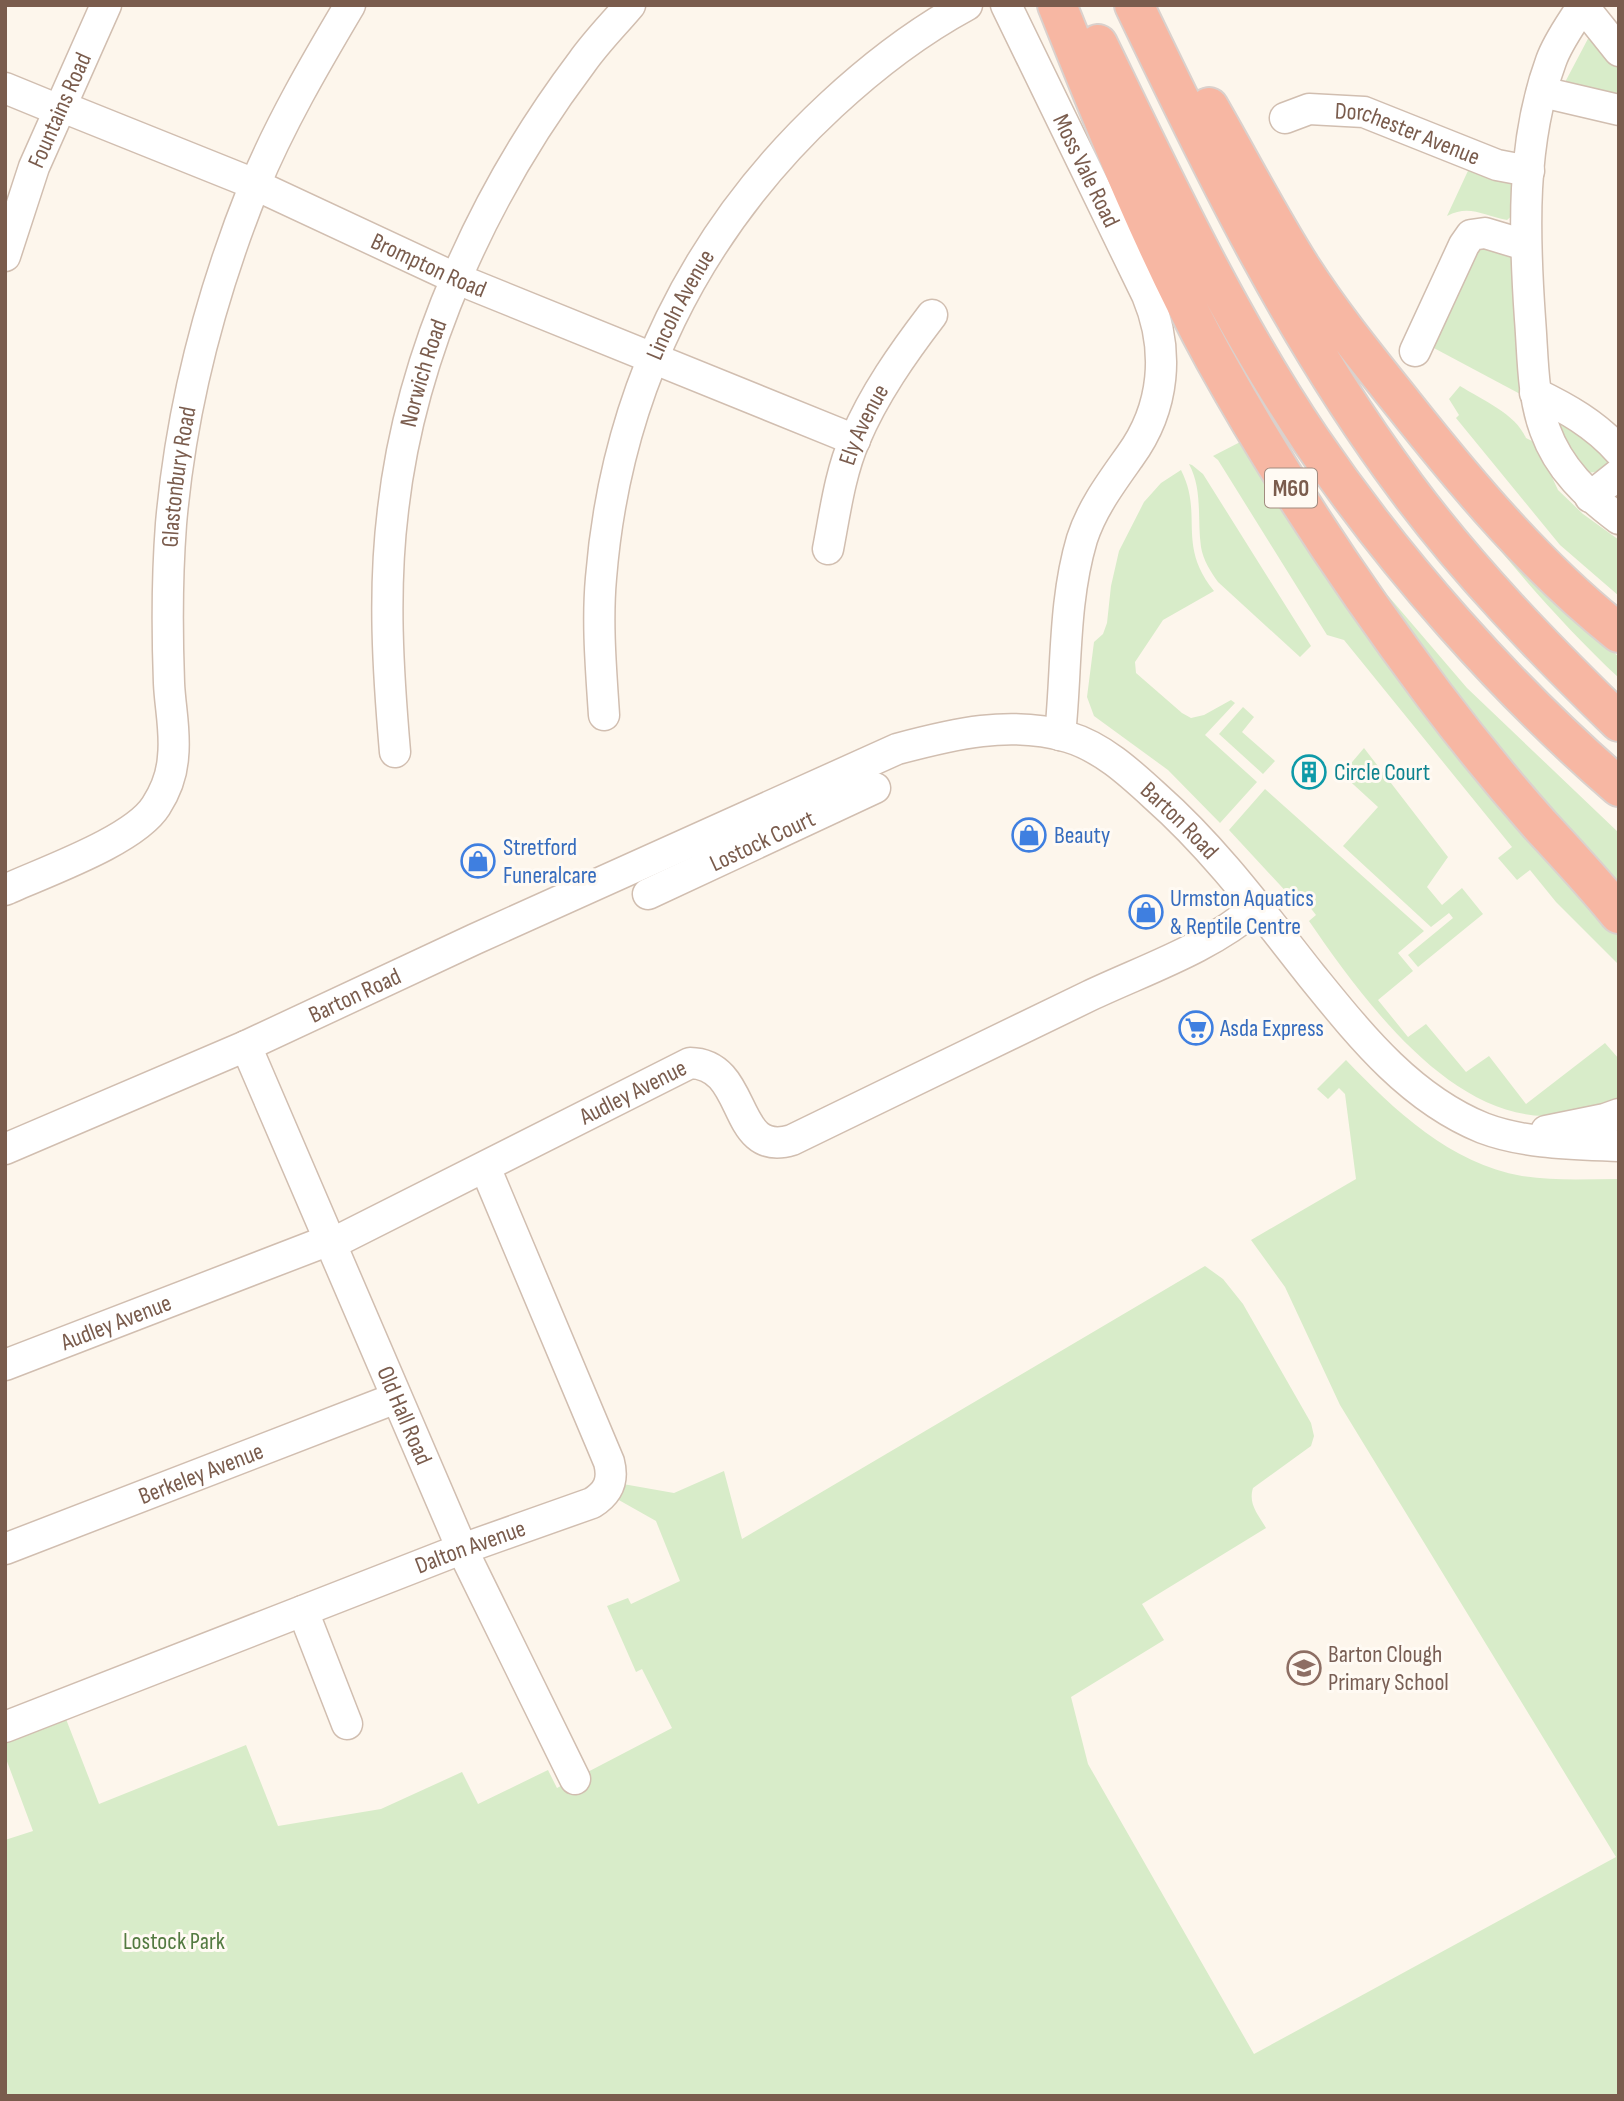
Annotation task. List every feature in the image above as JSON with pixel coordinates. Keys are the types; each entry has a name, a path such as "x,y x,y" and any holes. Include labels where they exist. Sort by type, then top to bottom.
{"highway":[{"name":"M60","path":"1057,5 1116,151 1166,262 1214,358 1258,436 1311,521 1435,696 1514,794 1619,914"},
{"name":"M60","path":"1079,5 1207,263 1311,439 1396,551 1475,646 1532,706 1619,788"},
{"path":"1134,5 1249,238 1306,339 1353,411 1406,488 1481,579 1562,666 1619,722"},
{"path":"1151,5 1274,223 1328,308 1453,468 1561,583 1619,633"}],"street":[{"name":"Fountains Road","path":"5,256 34,167 106,5"},
{"name":"Glastonbury Road","path":"5,890 108,843 135,827 155,808 168,782 173,756 167,608 172,524 183,435 198,359 223,272 255,186 312,68 350,5"},
{"name":"Norwich Road","path":"395,752 387,632 393,509 403,449 435,333 455,278 533,133 582,61 630,5"},
{"name":"Lincoln Avenue","path":"604,715 600,624 606,531 624,443 636,401 674,309 701,261 765,170 803,130 888,56 932,24 967,5"},
{"name":"Moss Vale Road","path":"1006,5 1147,295 1156,316 1160,336 1162,378 1154,414 1146,433 1091,516 1077,559 1066,624 1060,735"},
{"path":"1619,51 1583,5 1552,59 1536,114 1529,171 1525,245 1535,393 1545,430 1557,456 1572,478 1590,497 1619,519"},
{"name":"Brompton Road","path":"5,88 70,110 255,186 455,278 855,440"},
{"path":"1542,92 1619,110"},
{"name":"Dorchester Avenue","path":"1285,118 1309,109 1364,112 1497,165 1529,171"},
{"path":"1415,351 1471,235 1485,233 1525,245"},
{"name":"Ely Avenue","path":"828,549 846,466 855,440 890,375 932,315"},
{"path":"1535,393 1595,427 1619,451"},
{"path":"1590,497 1619,474"},
{"name":"Barton Road","path":"5,1149 246,1046 700,837 836,791 897,749 955,733 1016,728 1060,735 1092,746 1152,793 1207,846 1350,1023 1386,1062 1414,1086 1458,1115 1484,1128 1548,1142 1619,1146"},
{"name":"Lostock Court","path":"648,894 713,864 836,791 875,788"},
{"path":"700,837 713,864"},
{"name":"Audley Avenue","path":"5,1365 319,1244 341,1239 690,1063 705,1063 720,1073 756,1135 766,1142 779,1144 792,1140 1208,942 1229,930 1257,907"},
{"name":"Old Hall Road","path":"246,1046 462,1549 575,1779"},
{"name":"Barton Road","path":"1518,1137 1587,1124 1619,1114"},
{"name":"Dalton Avenue","path":"5,1727 462,1549 592,1503 605,1493 611,1477 609,1462 485,1167"},
{"name":"Berkeley Avenue","path":"5,1549 396,1398"},
{"path":"303,1611 347,1724"}],"green space":[{"path":"1591,33 1619,64 1619,101 1563,86"},
{"path":"1473,160 1516,176 1514,214 1507,220 1470,211 1447,216"},
{"path":"1464,245 1524,245 1522,395 1432,347"},
{"path":"1460,386 1514,421 1526,438 1536,443 1558,490 1583,514 1619,540 1619,596 1560,545 1456,418 1459,415 1449,399"},
{"path":"1568,417 1609,461 1599,470 1590,472 1574,461 1555,419"},
{"path":"1246,439 1619,929 1619,965 1556,902 1530,870 1517,880 1498,858 1512,847 1344,640 1327,635 1213,456"},
{"path":"1189,464 1203,474 1311,646 1300,657 1218,582 1210,570 1201,547 1198,494"},
{"path":"1181,470 1191,501 1196,559 1214,591 1163,620 1135,662 1136,673 1191,718 1204,715 1231,700 1235,703 1205,735 1257,782 1220,823 1168,770 1094,716 1087,697 1094,642 1103,634 1107,623 1111,586 1119,551 1144,502 1161,483"},
{"path":"1446,483 1590,631 1619,657 1619,678 1529,584"},
{"path":"1336,535 1467,688 1619,833 1619,896 1511,773"},
{"path":"1243,707 1254,717 1242,732 1275,761 1263,774 1219,734"},
{"path":"1364,748 1448,857 1427,887 1442,905 1462,888 1483,914 1418,967 1408,955 1453,918 1449,913 1431,927 1343,846 1378,807 1342,774"},
{"path":"1265,789 1424,931 1398,953 1413,971 1378,1000 1408,1037 1426,1024 1466,1072 1489,1056 1526,1104 1605,1043 1619,1059 1619,1105 1553,1116 1508,1110 1473,1095 1440,1073 1408,1046 1330,951 1309,921 1316,915 1299,893 1292,898 1229,830"},
{"name":"Lostock Park","path":"1346,1060 1404,1116 1471,1160 1496,1170 1534,1178 1619,1179 1619,2096 5,2096 5,1840 33,1831 5,1756 5,1742 66,1719 99,1804 246,1745 278,1826 381,1809 462,1772 478,1804 548,1770 557,1788 672,1728 642,1669 636,1672 607,1606 628,1598 631,1604 680,1581 656,1521 617,1499 623,1484 674,1493 724,1471 742,1539 1205,1266 1223,1279 1243,1304 1311,1423 1314,1436 1311,1446 1253,1488 1253,1504 1266,1528 1142,1604 1164,1640 1071,1697 1088,1764 1254,2054 1616,1857 1340,1405 1285,1287 1251,1240 1356,1179 1345,1094 1339,1088 1328,1099 1317,1089"}],"place":[{"name":"Circle Court","path":"1309,772"},
{"name":"Beauty","path":"1029,835"},
{"name":"Stretford Funeralcare","path":"478,861"},
{"name":"Urmston Aquatics & Reptile Centre","path":"1146,912"},
{"name":"Asda Express","path":"1196,1028"},
{"name":"Barton Clough Primary School","path":"1304,1668"}]}
